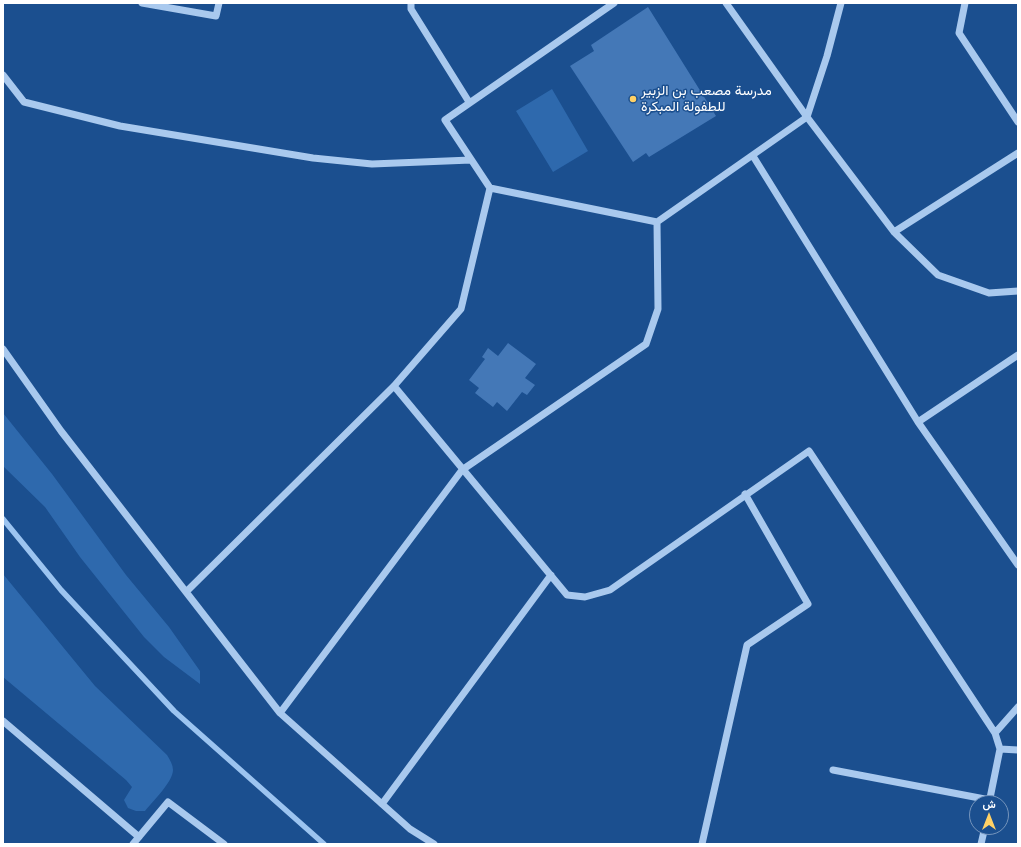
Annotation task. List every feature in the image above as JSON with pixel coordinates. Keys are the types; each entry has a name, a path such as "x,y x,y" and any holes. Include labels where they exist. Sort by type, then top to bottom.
{"street":[{"path":"142,3 216,16 219,3"},
{"path":"410,3 411,9 470,102"},
{"path":"614,3 444,120 490,188 657,222 753,156 806,117 827,56 841,3"},
{"path":"726,3 806,117 894,232 938,275 989,293 1017,293"},
{"path":"965,3 959,33 1018,122"},
{"path":"3,75 24,102 120,126 321,159 372,164 471,160"},
{"path":"894,232 1018,153"},
{"path":"753,156 918,422 1018,565"},
{"path":"186,592 394,386 460,309 490,188"},
{"path":"280,712 462,470 646,344 658,309 657,222"},
{"path":"3,349 61,432 280,712 410,829 434,844"},
{"path":"918,422 1018,355"},
{"path":"394,386 567,595 585,597 610,590 745,494 809,451 994,733 1000,749 991,795"},
{"path":"702,844 746,645 808,604 745,494"},
{"path":"382,804 551,576"},
{"path":"994,733 1018,707"},
{"path":"3,721 139,837"},
{"path":"1000,749 1018,750"},
{"path":"832,770 969,797"},
{"path":"134,844 168,802 224,844"}],"shaded area":[{"path":"552,89 588,151 553,172 516,111"},
{"path":"3,413 52,474 126,575 169,627 200,671 200,684 164,657 144,637 80,557 45,507 3,466"},
{"path":"3,574 95,686 167,755 173,770 172,775 162,792 145,811 136,811 128,808 124,800 132,787 126,780 3,677"}],"building":[{"path":"648,7 716,116 649,157 646,153 633,162 570,66 594,51 591,45"},
{"path":"508,343 536,364 525,378 535,385 527,395 522,392 507,411 497,402 493,407 475,393 479,388 469,380 485,359 482,357 488,348 498,356"}],"waterway":[{"path":"3,519 61,590 174,711 324,844"}],"place":[{"name":"مدرسة مصعب بن الزبير للطفولة المبكرة","path":"633,99"}]}
